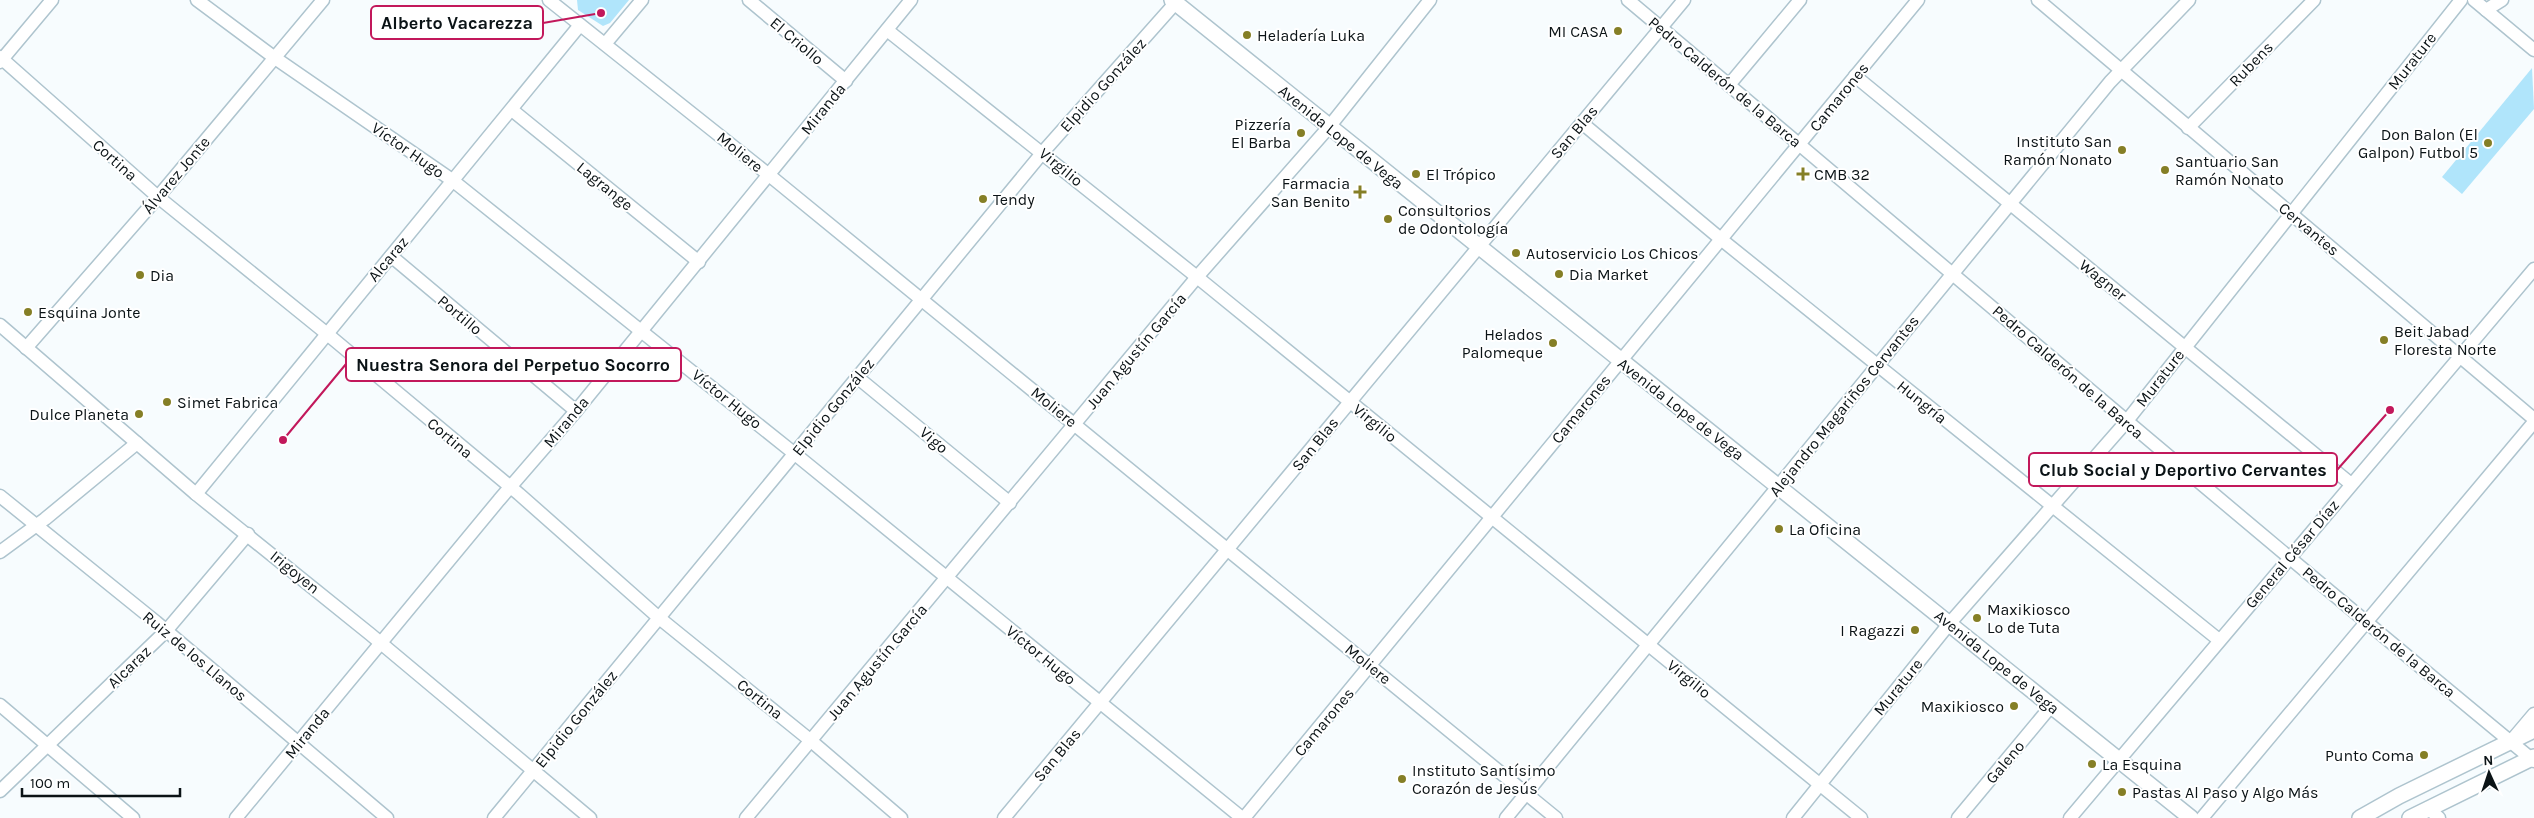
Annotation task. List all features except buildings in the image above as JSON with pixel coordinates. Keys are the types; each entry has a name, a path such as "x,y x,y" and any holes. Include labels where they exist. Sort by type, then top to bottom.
{"main road":[{"name":"Avenida Lope de Vega","path":"1175,1 1477,247 2052,705 2190,818"},
{"path":"2360,818 2399,796 2534,730"},
{"path":"2410,818 2434,813 2533,759"}],"street":[{"path":"1,59 52,0"},
{"name":"Víctor Hugo","path":"197,0 275,58 452,180 795,454 1243,818"},
{"name":"Álvarez Jonte","path":"26,348 158,197 323,0"},
{"path":"605,44 642,0"},
{"name":"El Criollo","path":"749,0 846,81"},
{"name":"Miranda","path":"236,818 699,262 911,0"},
{"name":"Juan Agustín García","path":"746,818 1197,277 1329,127 1430,0"},
{"name":"Pedro Calderón de la Barca","path":"1628,0 1953,273 2126,422 2290,557 2365,622 2533,759"},
{"name":"San Blas","path":"1004,818 1684,0"},
{"path":"1729,85 1800,0"},
{"name":"Camarones","path":"1243,818 1493,518 1918,0"},
{"name":"Cervantes","path":"2038,0 2534,420"},
{"name":"Alejandro Magariños Cervantes","path":"1506,818 2120,70 2189,0"},
{"name":"Rubens","path":"2188,128 2314,0"},
{"name":"Murature","path":"1793,818 1949,624 2126,422 2461,0"},
{"path":"2474,0 2534,50"},
{"path":"2486,10 2502,0"},
{"name":"Elpidio González","path":"494,818 1043,152 1175,1"},
{"name":"Moliere","path":"558,2 580,25 769,175 1556,818"},
{"name":"Alcaraz","path":"196,494 580,25"},
{"name":"Virgilio","path":"887,30 1043,152 1861,818"},
{"name":"Cortina","path":"1,59 158,197 326,333 510,488 658,617 810,740 901,818"},
{"name":"Wagner","path":"1856,76 2350,484"},
{"name":"Lagrange","path":"512,110 699,262"},
{"name":"Hungría","path":"1582,122 1722,240 2219,640"},
{"name":"Portillo","path":"391,256 576,411"},
{"name":"General César Díaz","path":"2070,818 2350,484 2534,269"},
{"name":"Irigoyen","path":"0,325 196,494 381,642 590,818"},
{"name":"Vigo","path":"857,377 1010,503"},
{"path":"2202,818 2534,420"},
{"path":"0,552 137,443"},
{"name":"Ruiz de los Llanos","path":"0,496 166,631 388,818"},
{"name":"Alcaraz","path":"0,791 166,631 248,534"},
{"path":"0,705 133,818"},
{"name":"Galeno","path":"1958,818 2052,705"},
{"path":"2510,742 2534,714"}],"shaded area":[{"path":"577,0 629,0 610,23 603,26 578,10"},
{"name":"Don Balon (El Galpon) Futbol 5","path":"2532,68 2534,109 2462,194 2442,177"}],"place":[{"name":"Alberto Vacarezza","path":"601,13"},
{"name":"MI CASA","path":"1618,31"},
{"name":"Heladería Luka","path":"1247,35"},
{"name":"Pizzería El Barba","path":"1301,133"},
{"name":"Don Balon (El Galpon) Futbol 5","path":"2488,143"},
{"name":"Instituto San Ramón Nonato","path":"2122,150"},
{"name":"Santuario San Ramón Nonato","path":"2165,170"},
{"name":"El Trópico","path":"1416,174"},
{"name":"CMB 32","path":"1803,174"},
{"name":"Farmacia San Benito","path":"1360,192"},
{"name":"Tendy","path":"983,199"},
{"name":"Consultorios de Odontología","path":"1388,219"},
{"name":"Autoservicio Los Chicos","path":"1516,253"},
{"name":"Dia Market","path":"1559,274"},
{"name":"Dia","path":"140,275"},
{"name":"Esquina Jonte","path":"28,312"},
{"name":"Beit Jabad Floresta Norte","path":"2384,340"},
{"name":"Helados Palomeque","path":"1553,343"},
{"name":"Simet Fabrica","path":"167,402"},
{"name":"Club Social y Deportivo Cervantes","path":"2390,410"},
{"name":"Dulce Planeta","path":"139,414"},
{"name":"Nuestra Senora del Perpetuo Socorro","path":"283,440"},
{"name":"La Oficina","path":"1779,529"},
{"name":"Maxikiosco Lo de Tuta","path":"1977,618"},
{"name":"I Ragazzi","path":"1915,630"},
{"name":"Maxikiosco","path":"2014,706"},
{"name":"Punto Coma","path":"2424,755"},
{"name":"La Esquina","path":"2092,764"},
{"name":"Instituto Santísimo Corazón de Jesús","path":"1402,779"},
{"name":"Pastas Al Paso y Algo Más","path":"2122,792"}]}
